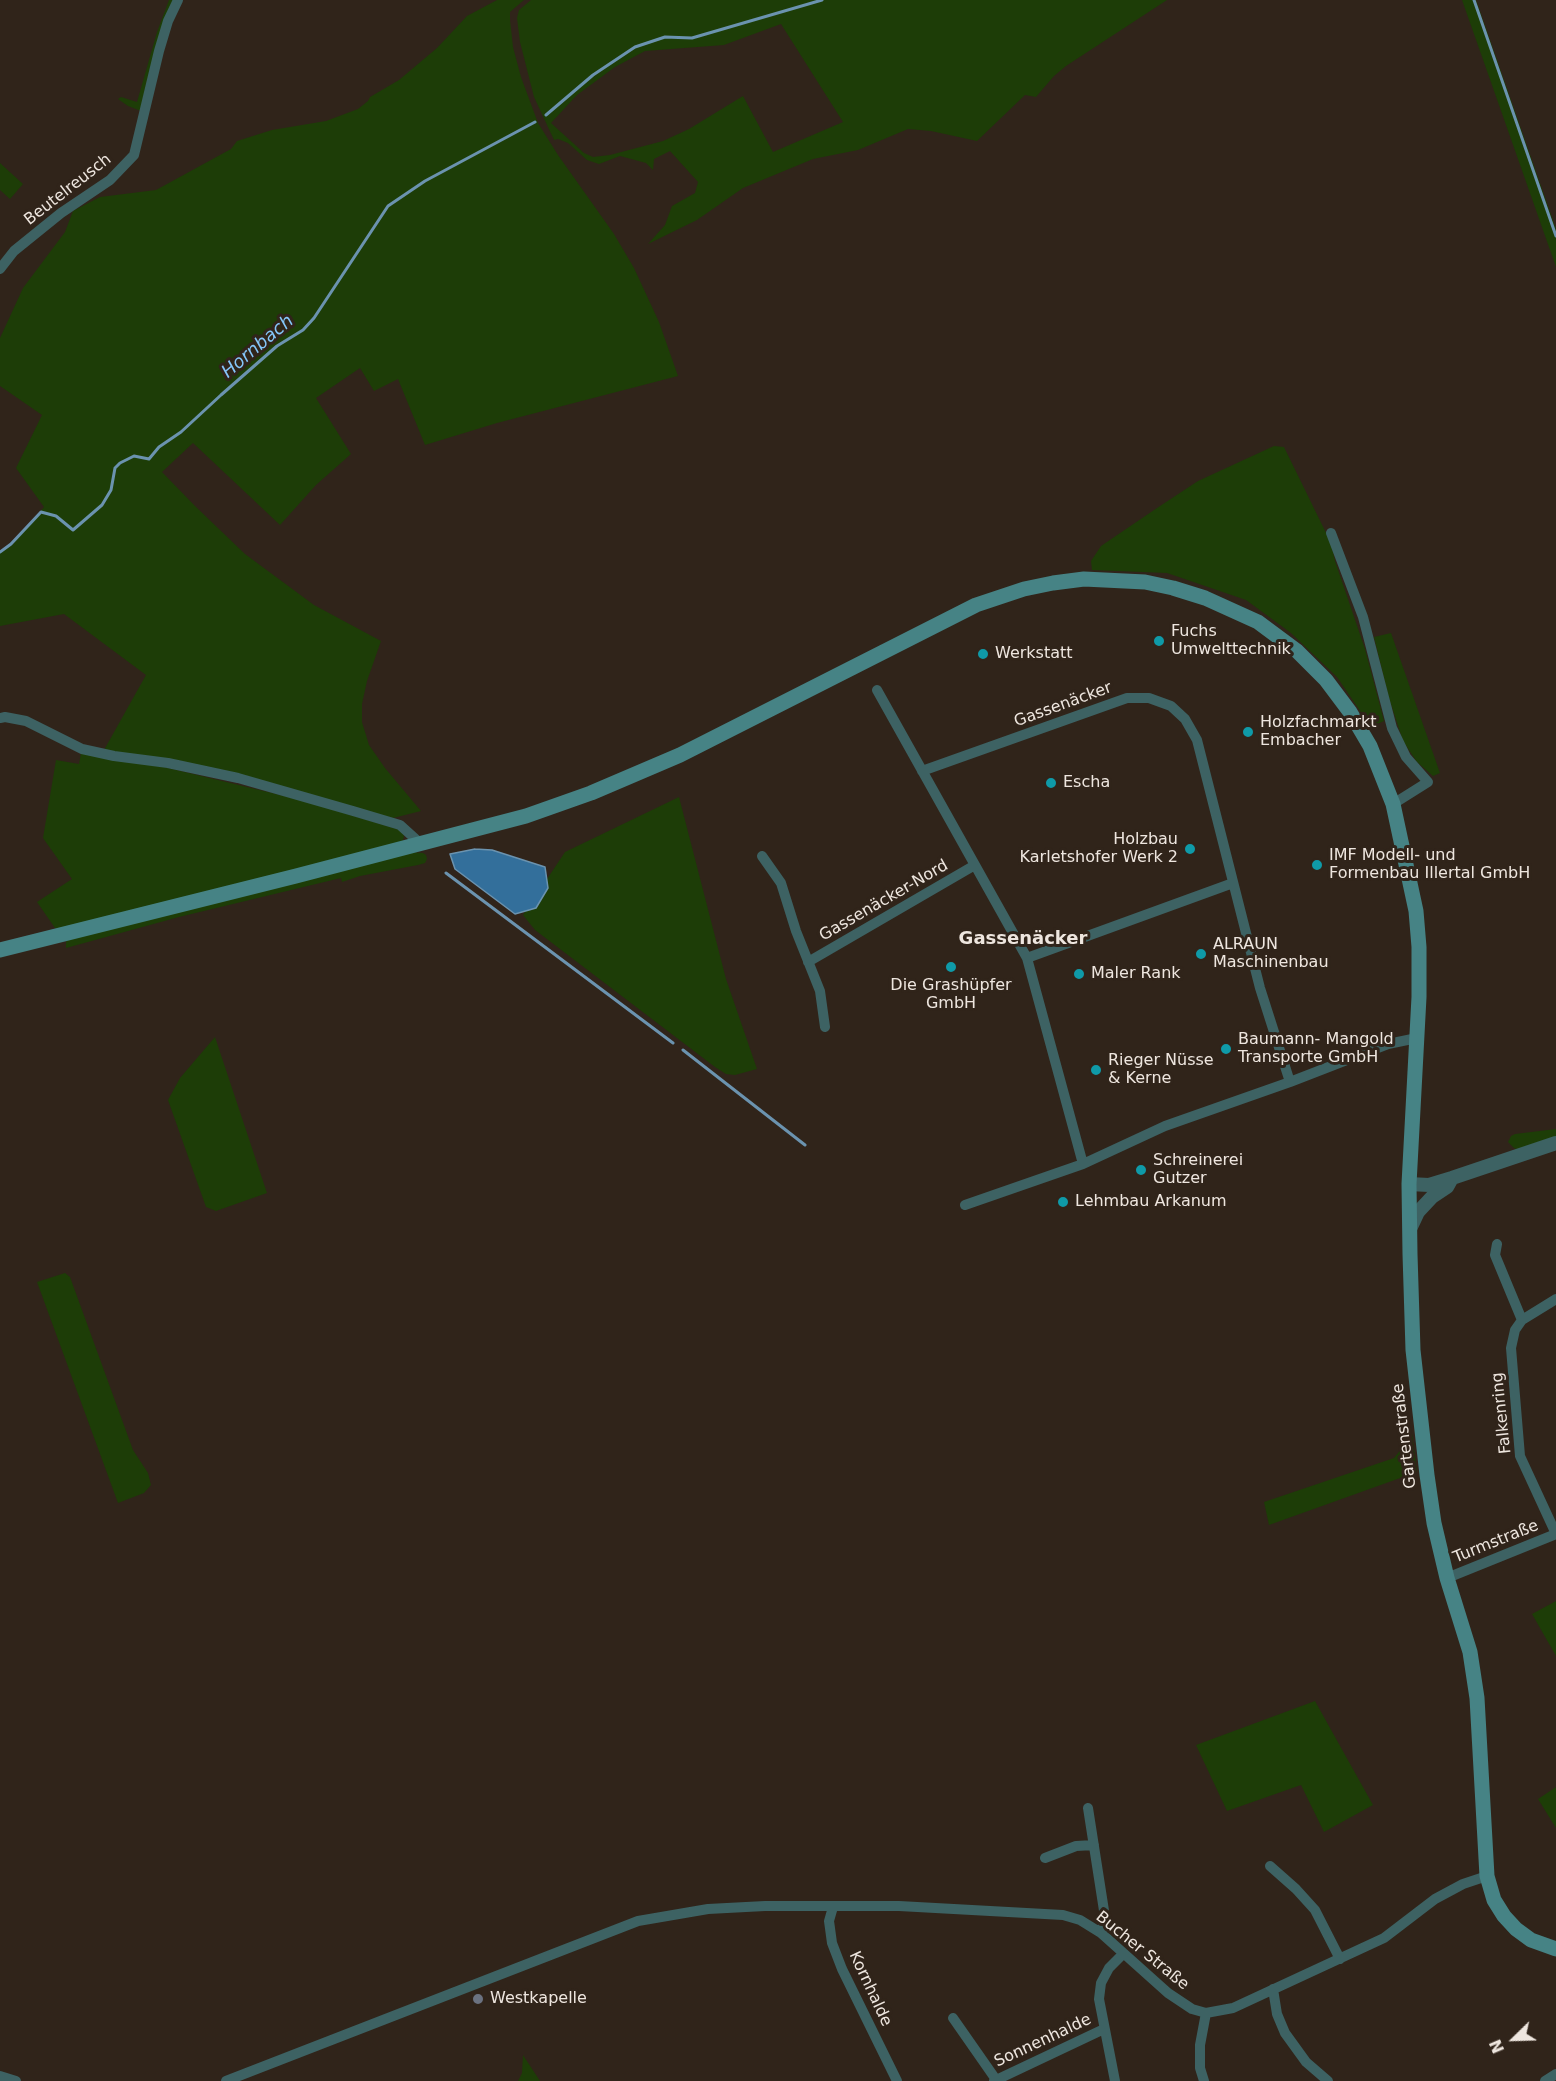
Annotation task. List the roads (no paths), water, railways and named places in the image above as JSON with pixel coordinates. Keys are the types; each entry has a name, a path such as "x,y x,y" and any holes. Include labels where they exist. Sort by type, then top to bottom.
{"main road":[{"name":"Gartenstraße","path":"0,950 526,816 633,776 680,755 976,605 1024,589 1084,579 1145,582 1205,597 1258,622 1297,651 1326,680 1350,712 1370,746 1393,804 1416,911 1419,985 1409,1184 1409,1231 1414,1361 1434,1523 1447,1578 1470,1652 1477,1698 1487,1876 1494,1900 1510,1923 1531,1940 1556,1949"}],"street":[{"name":"Beutelreusch","path":"0,269 14,251 62,213 110,180 134,155 162,41 178,0"},
{"path":"1330,533 1363,616 1392,728 1406,757 1428,782 1393,804"},
{"path":"877,690 1027,958 1083,1164"},
{"name":"Gassenäcker","path":"922,771 1127,698 1149,698 1171,706 1185,719 1197,740 1260,988 1290,1082"},
{"path":"0,718 26,721 82,749 168,763 280,789 400,825 421,844"},
{"name":"Gassenäcker-Nord","path":"762,856 781,883 795,931 820,992 825,1027"},
{"name":"Gassenäcker-Nord","path":"808,962 975,865"},
{"path":"1027,958 1233,883"},
{"path":"965,1205 1083,1164 1165,1126 1290,1082 1388,1044 1417,1038"},
{"path":"1409,1184 1429,1185 1556,1143"},
{"path":"1409,1231 1418,1212 1432,1197 1447,1187 1452,1178"},
{"path":"1497,1244 1495,1255 1522,1320 1556,1299"},
{"name":"Falkenring","path":"1522,1320 1515,1330 1510,1348 1520,1456 1556,1534"},
{"name":"Turmstraße","path":"1447,1578 1556,1534"},
{"path":"1088,1808 1105,1917 1101,1933"},
{"path":"1045,1858 1076,1846 1094,1845"},
{"path":"1270,1866 1315,1910 1340,1959"},
{"path":"1204,2081 1200,2068 1200,2045 1206,2013 1233,2008 1384,1938 1435,1899 1463,1884 1487,1876"},
{"name":"Bucher Straße","path":"226,2081 638,1921 708,1909 779,1906 899,1906 1063,1915 1080,1920 1101,1933 1168,1993 1192,2009 1206,2013"},
{"name":"Kornhalde","path":"832,1907 830,1921 832,1943 842,1969 897,2081"},
{"path":"1115,2081 1104,2029 1100,1999 1101,1983 1109,1968 1124,1954"},
{"path":"1273,1989 1277,2014 1285,2033 1306,2062 1328,2081"},
{"path":"953,2018 996,2081"},
{"name":"Sonnenhalde","path":"996,2081 1104,2029"},
{"path":"1545,2081 1556,2074"},
{"path":"0,2076 16,2081"}],"water":[{"path":"475,849 492,850 545,867 548,888 536,908 515,914 455,869 450,854"}],"waterway":[{"name":"Hornbach","path":"546,115 593,75 635,47 665,37 692,38 822,0"},
{"path":"1474,0 1556,236"},
{"name":"Hornbach","path":"0,552 11,544 41,512 56,516 73,530 102,505 111,490 115,468 120,463 134,456 149,459 159,447 181,432 277,346 303,330 314,318 388,206 425,181 535,122"},
{"path":"446,873 673,1043"},
{"path":"683,1050 805,1145"}],"place":[{"name":"Fuchs Umwelttechnik","path":"1159,641"},
{"name":"Werkstatt","path":"983,654"},
{"name":"Holzfachmarkt Embacher","path":"1248,732"},
{"name":"Escha","path":"1051,783"},
{"name":"Holzbau Karletshofer Werk 2","path":"1190,849"},
{"name":"IMF Modell- und Formenbau Illertal GmbH","path":"1317,865"},
{"name":"ALRAUN Maschinenbau","path":"1201,954"},
{"name":"Die Grashüpfer GmbH","path":"951,967"},
{"name":"Maler Rank","path":"1079,974"},
{"name":"Baumann- Mangold Transporte GmbH","path":"1226,1049"},
{"name":"Rieger Nüsse & Kerne","path":"1096,1070"},
{"name":"Schreinerei Gutzer","path":"1141,1170"},
{"name":"Lehmbau Arkanum","path":"1063,1202"},
{"name":"Westkapelle","path":"478,1999"}],"district":[{"name":"Gassenäcker","path":"1023,939"}]}
